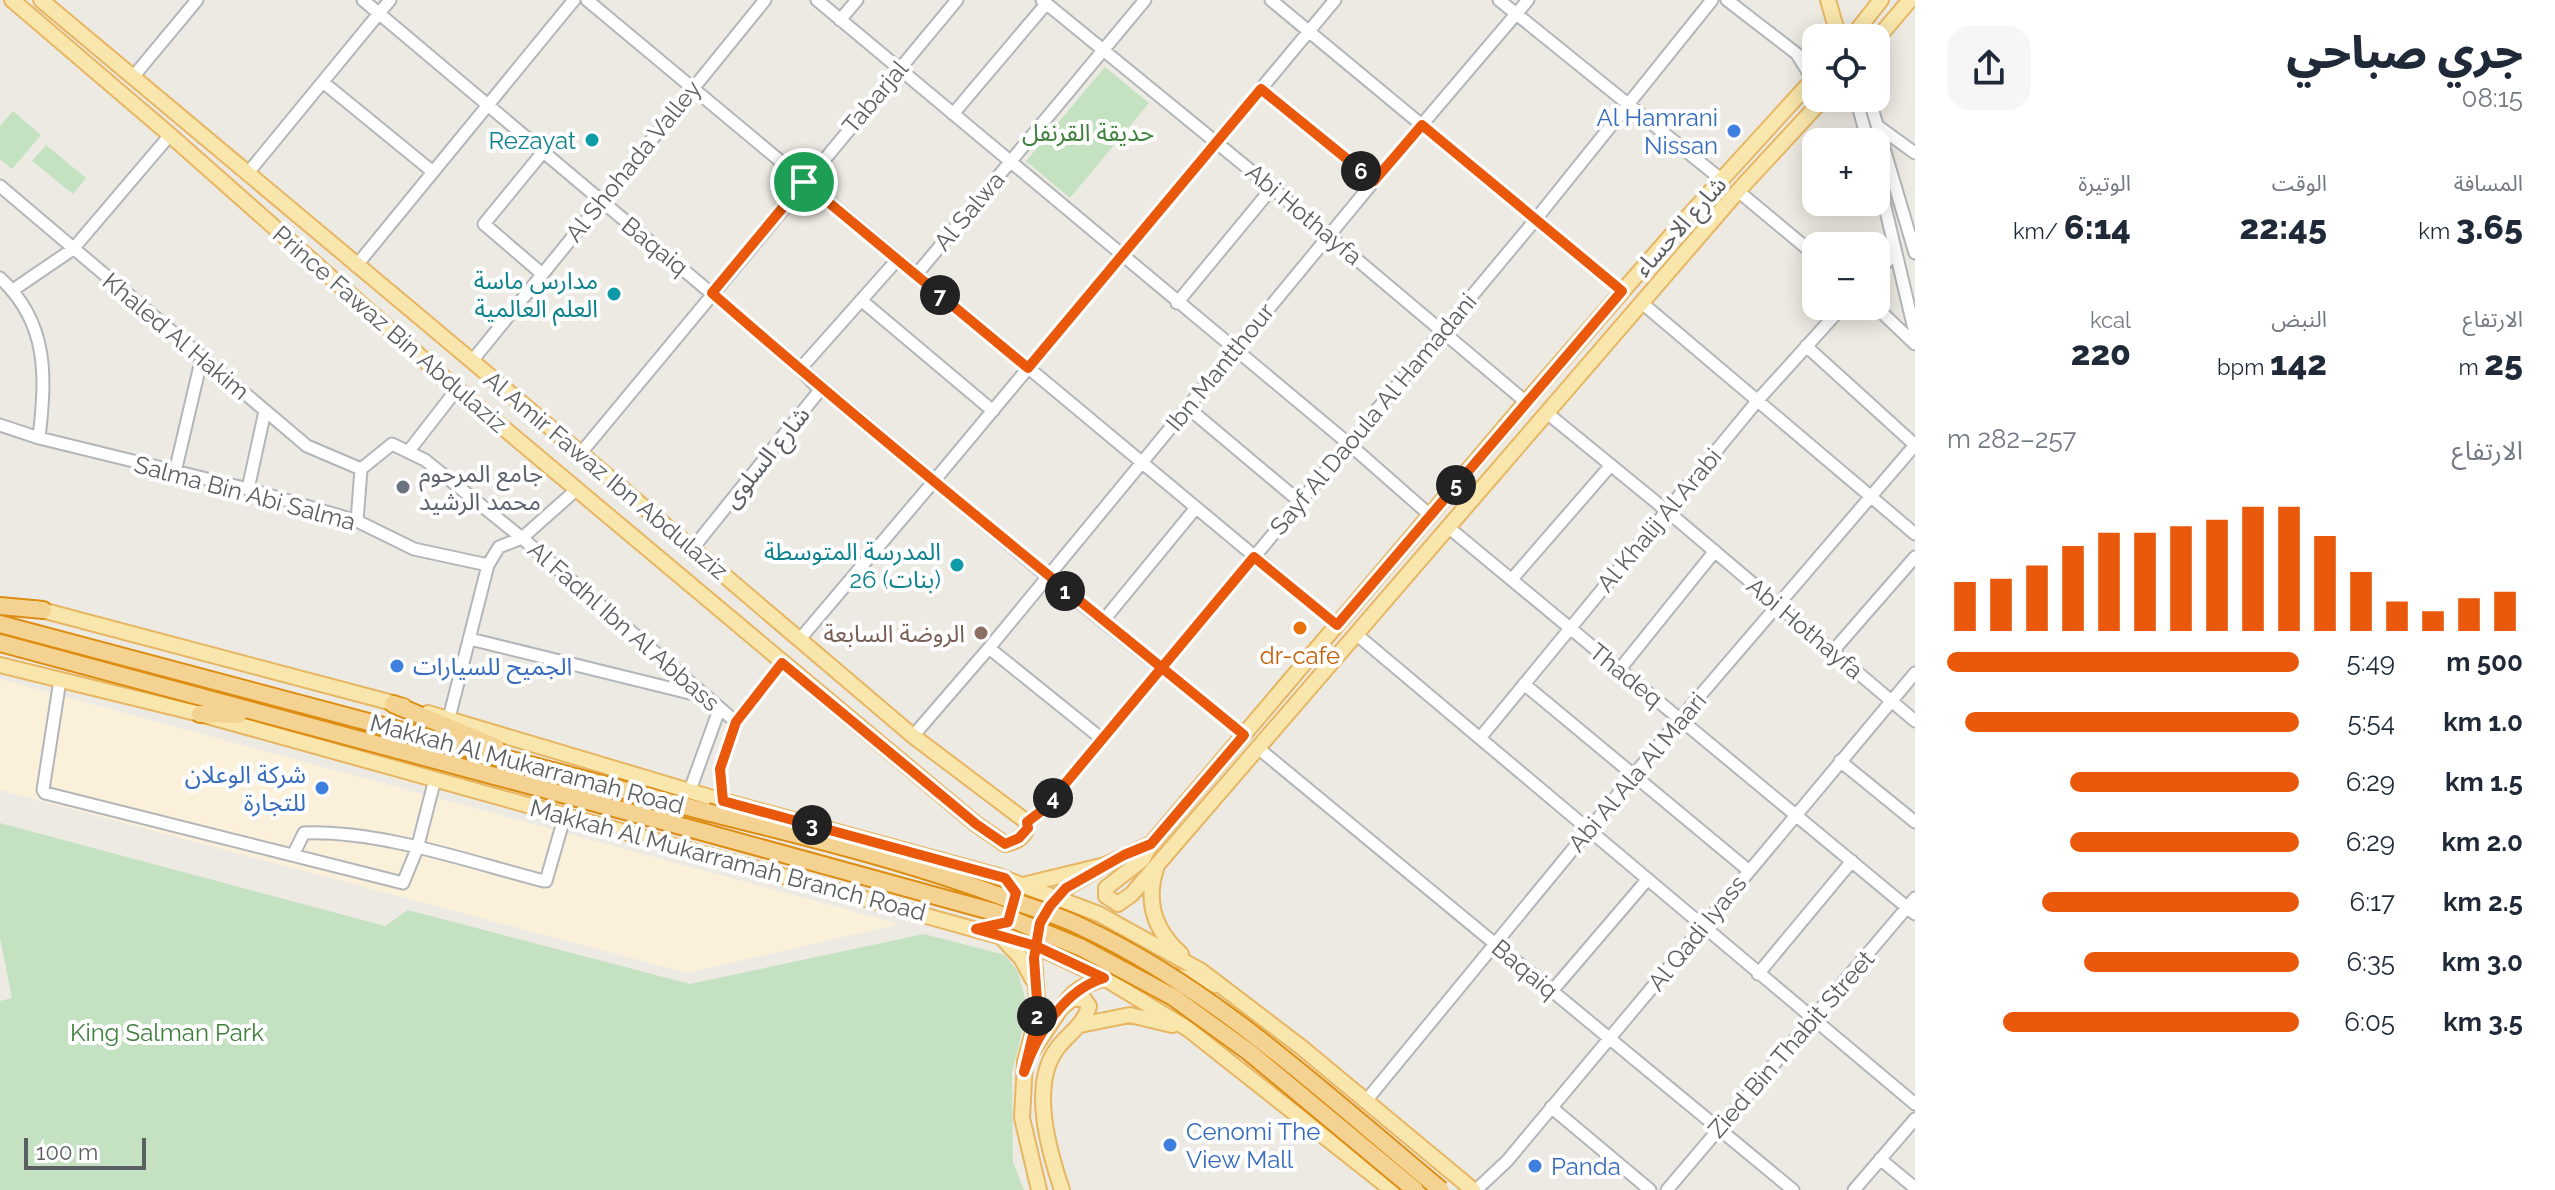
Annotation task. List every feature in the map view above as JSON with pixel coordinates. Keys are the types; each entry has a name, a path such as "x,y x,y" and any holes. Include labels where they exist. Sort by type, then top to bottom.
{"highway":[{"path":"0,606 43,610"},
{"name":"Makkah Al Mukarramah Road","path":"0,624 858,850 922,869 1083,927 1200,995 1441,1190"},
{"name":"Makkah Al Mukarramah Road","path":"0,643 994,912 1082,948 1173,997 1249,1052 1415,1190"},
{"path":"393,704 584,779"},
{"path":"200,714 233,714 415,756"}],"main road":[{"name":"Prince Fawaz Bin Abdulaziz","path":"12,0 457,389 976,824 1005,844 1013,843 1025,833 1027,822"},
{"path":"1828,0 1835,24"},
{"path":"1862,24 1881,0"},
{"path":"1890,24 1910,0"},
{"path":"38,22 44,22 49,17 44,3"},
{"name":"Al Amir Fawaz Ibn Abdulaziz","path":"44,3 913,736 1027,822"},
{"path":"59,40 57,30 71,25"},
{"name":"شارع الاحساء","path":"1118,904 1106,896 1106,888 1142,860 1151,844 1526,402 1802,89"},
{"path":"1035,984 1006,938 1099,914 1132,894 1738,191 1811,112"},
{"path":"0,599 449,718 723,801 1005,878 1099,914 1200,970"},
{"name":"Makkah Al Mukarramah Branch Road","path":"0,665 200,714 1036,946 1104,978 1188,1029 1392,1190"},
{"path":"1039,1190 1022,1118 1024,1072 1038,1014 1035,984 1040,923 1066,888 1105,865 1151,844"},
{"path":"1158,863 1151,902 1158,927 1172,946 1475,1190"},
{"path":"1024,885 1105,865"},
{"path":"976,929 1008,922 1016,893 1005,878"},
{"path":"1024,1072 1031,1054 1072,993 1091,982 1133,973 1155,973 1189,978 1223,988"},
{"path":"1061,1008 1072,999 1084,999 1089,1006 1080,1025 1060,1043 1052,1056 1043,1086 1045,1128 1062,1190"},
{"path":"1080,1025 1130,1015 1188,1029"},
{"path":"1268,1091 1248,1058 1251,1043 1264,1034 1301,1047"}],"street":[{"path":"133,77 197,0"},
{"name":"Baqaiq","path":"363,0 1047,576 1244,735"},
{"path":"247,174 390,0"},
{"path":"356,266 574,0"},
{"path":"587,0 1337,625"},
{"name":"Al Shohada Valley","path":"472,361 765,0"},
{"path":"817,0 1431,516"},
{"path":"840,20 857,0"},
{"name":"Tabarjal","path":"580,454 957,0"},
{"name":"Al Salwa","path":"916,275 1145,0"},
{"path":"1271,0 1622,291"},
{"path":"800,639 1335,0"},
{"path":"1499,0 1722,180"},
{"name":"Ibn Mantthour","path":"913,736 1528,0"},
{"name":"Sayf Al Daoula Al Hamadani","path":"1027,822 1044,809 1349,444 1712,0"},
{"path":"1727,0 1802,60"},
{"path":"953,114 1044,2"},
{"name":"Abi Hothayfa","path":"1044,2 1329,235 1526,402"},
{"path":"324,83 433,172"},
{"path":"1261,89 1374,181"},
{"path":"1874,112 1912,225 1915,253"},
{"path":"1879,127 1915,153"},
{"path":"13,290 73,249 170,135"},
{"path":"541,273 484,224 543,152"},
{"name":"Khaled Al Hakim","path":"0,186 307,446 361,469"},
{"path":"1177,303 1272,188"},
{"path":"1738,191 1802,244"},
{"path":"1887,216 1915,333"},
{"path":"1890,259 1896,253"},
{"name":"شارع السلوى","path":"693,548 820,390 800,369 897,260"},
{"path":"0,278 31,314 39,344 44,391 39,438"},
{"path":"861,300 993,411"},
{"path":"1642,303 1915,534"},
{"name":"Al Khalij Al Arabi","path":"1480,738 1758,400 1830,320"},
{"path":"1890,320 1915,344"},
{"path":"1806,346 1915,445"},
{"path":"175,472 202,357"},
{"path":"357,521 361,469 392,444 408,452 457,389"},
{"path":"1187,407 1299,501"},
{"path":"248,489 265,411"},
{"name":"Abi Hothayfa","path":"1547,413 1915,721"},
{"name":"Salma Bin Abi Salma","path":"0,425 39,438 248,489 357,521 414,549 488,565"},
{"name":"Abi Al Ala Al Maari","path":"1365,1102 1680,719 1915,445"},
{"name":"Al Fadhl Ibn Al Abbass","path":"408,452 425,460 522,538 736,722"},
{"path":"1512,579 1611,465"},
{"path":"449,718 488,565 499,547 522,538 576,490"},
{"path":"1103,621 1195,509"},
{"name":"Thadeq","path":"1448,527 1852,861 1912,907"},
{"path":"1620,669 1715,551"},
{"path":"1833,651 1915,557"},
{"path":"1356,634 1915,1104"},
{"path":"470,639 710,698"},
{"path":"989,648 1102,739"},
{"path":"723,801 720,769 736,722 782,663"},
{"name":"Al Qadi Iyass","path":"1475,1190 1507,1161 1915,673"},
{"path":"60,680 45,793 403,883 417,849 435,779"},
{"path":"1524,684 1748,870"},
{"path":"690,790 719,710"},
{"name":"Baqaiq","path":"1258,748 1793,1190"},
{"path":"1840,761 1915,822"},
{"path":"293,855 304,833 331,831 546,881 565,815"},
{"path":"1758,974 1852,861"},
{"path":"1552,991 1647,880"},
{"name":"Zied Bin Thabit Street","path":"1667,1190 1912,907"},
{"path":"1551,1107 1650,1190"},
{"path":"1854,1190 1915,1119"},
{"path":"1880,1159 1915,1188"}],"shaded area":[{"path":"0,679 900,924 687,973 0,790"}],"green space":[{"name":"حديقة القرنفل","path":"1105,67 1149,103 1070,198 1026,161"},
{"path":"13,111 41,135 12,169 0,159 0,126"},
{"path":"46,145 86,178 73,194 32,161"},
{"name":"King Salman Park","path":"0,823 385,926 408,910 690,984 924,934 1005,955 1018,972 1025,999 1022,1032 1012,1073 1013,1162 1024,1190 0,1190 0,1001 12,998 0,938"}],"place":[{"name":"Al Hamrani Nissan","path":"1734,131"},
{"name":"Rezayat","path":"592,140"},
{"name":"مدارس ماسة العلم العالمية","path":"614,294"},
{"name":"جامع المرحوم محمد الرشيد","path":"403,487"},
{"name":"المدرسة المتوسطة 26 (بنات)","path":"957,565"},
{"name":"dr-cafe","path":"1300,628"},
{"name":"الروضة السابعة","path":"981,633"},
{"name":"الجميح للسيارات","path":"397,666"},
{"name":"شركة الوعلان للتجارة","path":"322,788"},
{"name":"Cenomi The View Mall","path":"1170,1145"},
{"name":"Panda","path":"1535,1166"}],"route":[{"path":"804,182 712,293 1047,576 1161,667 1244,735 1151,844 1124,855 1066,888 1050,906 1040,923 1036,946 1034,958 1038,1014 1024,1072 1039,1040 1072,993 1104,978 1036,946 976,929 1008,922 1016,893 1005,878 723,801 720,769 736,722 782,663 976,824 1005,844 1013,843 1025,833 1027,822 1044,809 1161,667 1254,557 1337,625 1622,291 1422,125 1374,181 1261,89 1028,368 804,182"}]}
